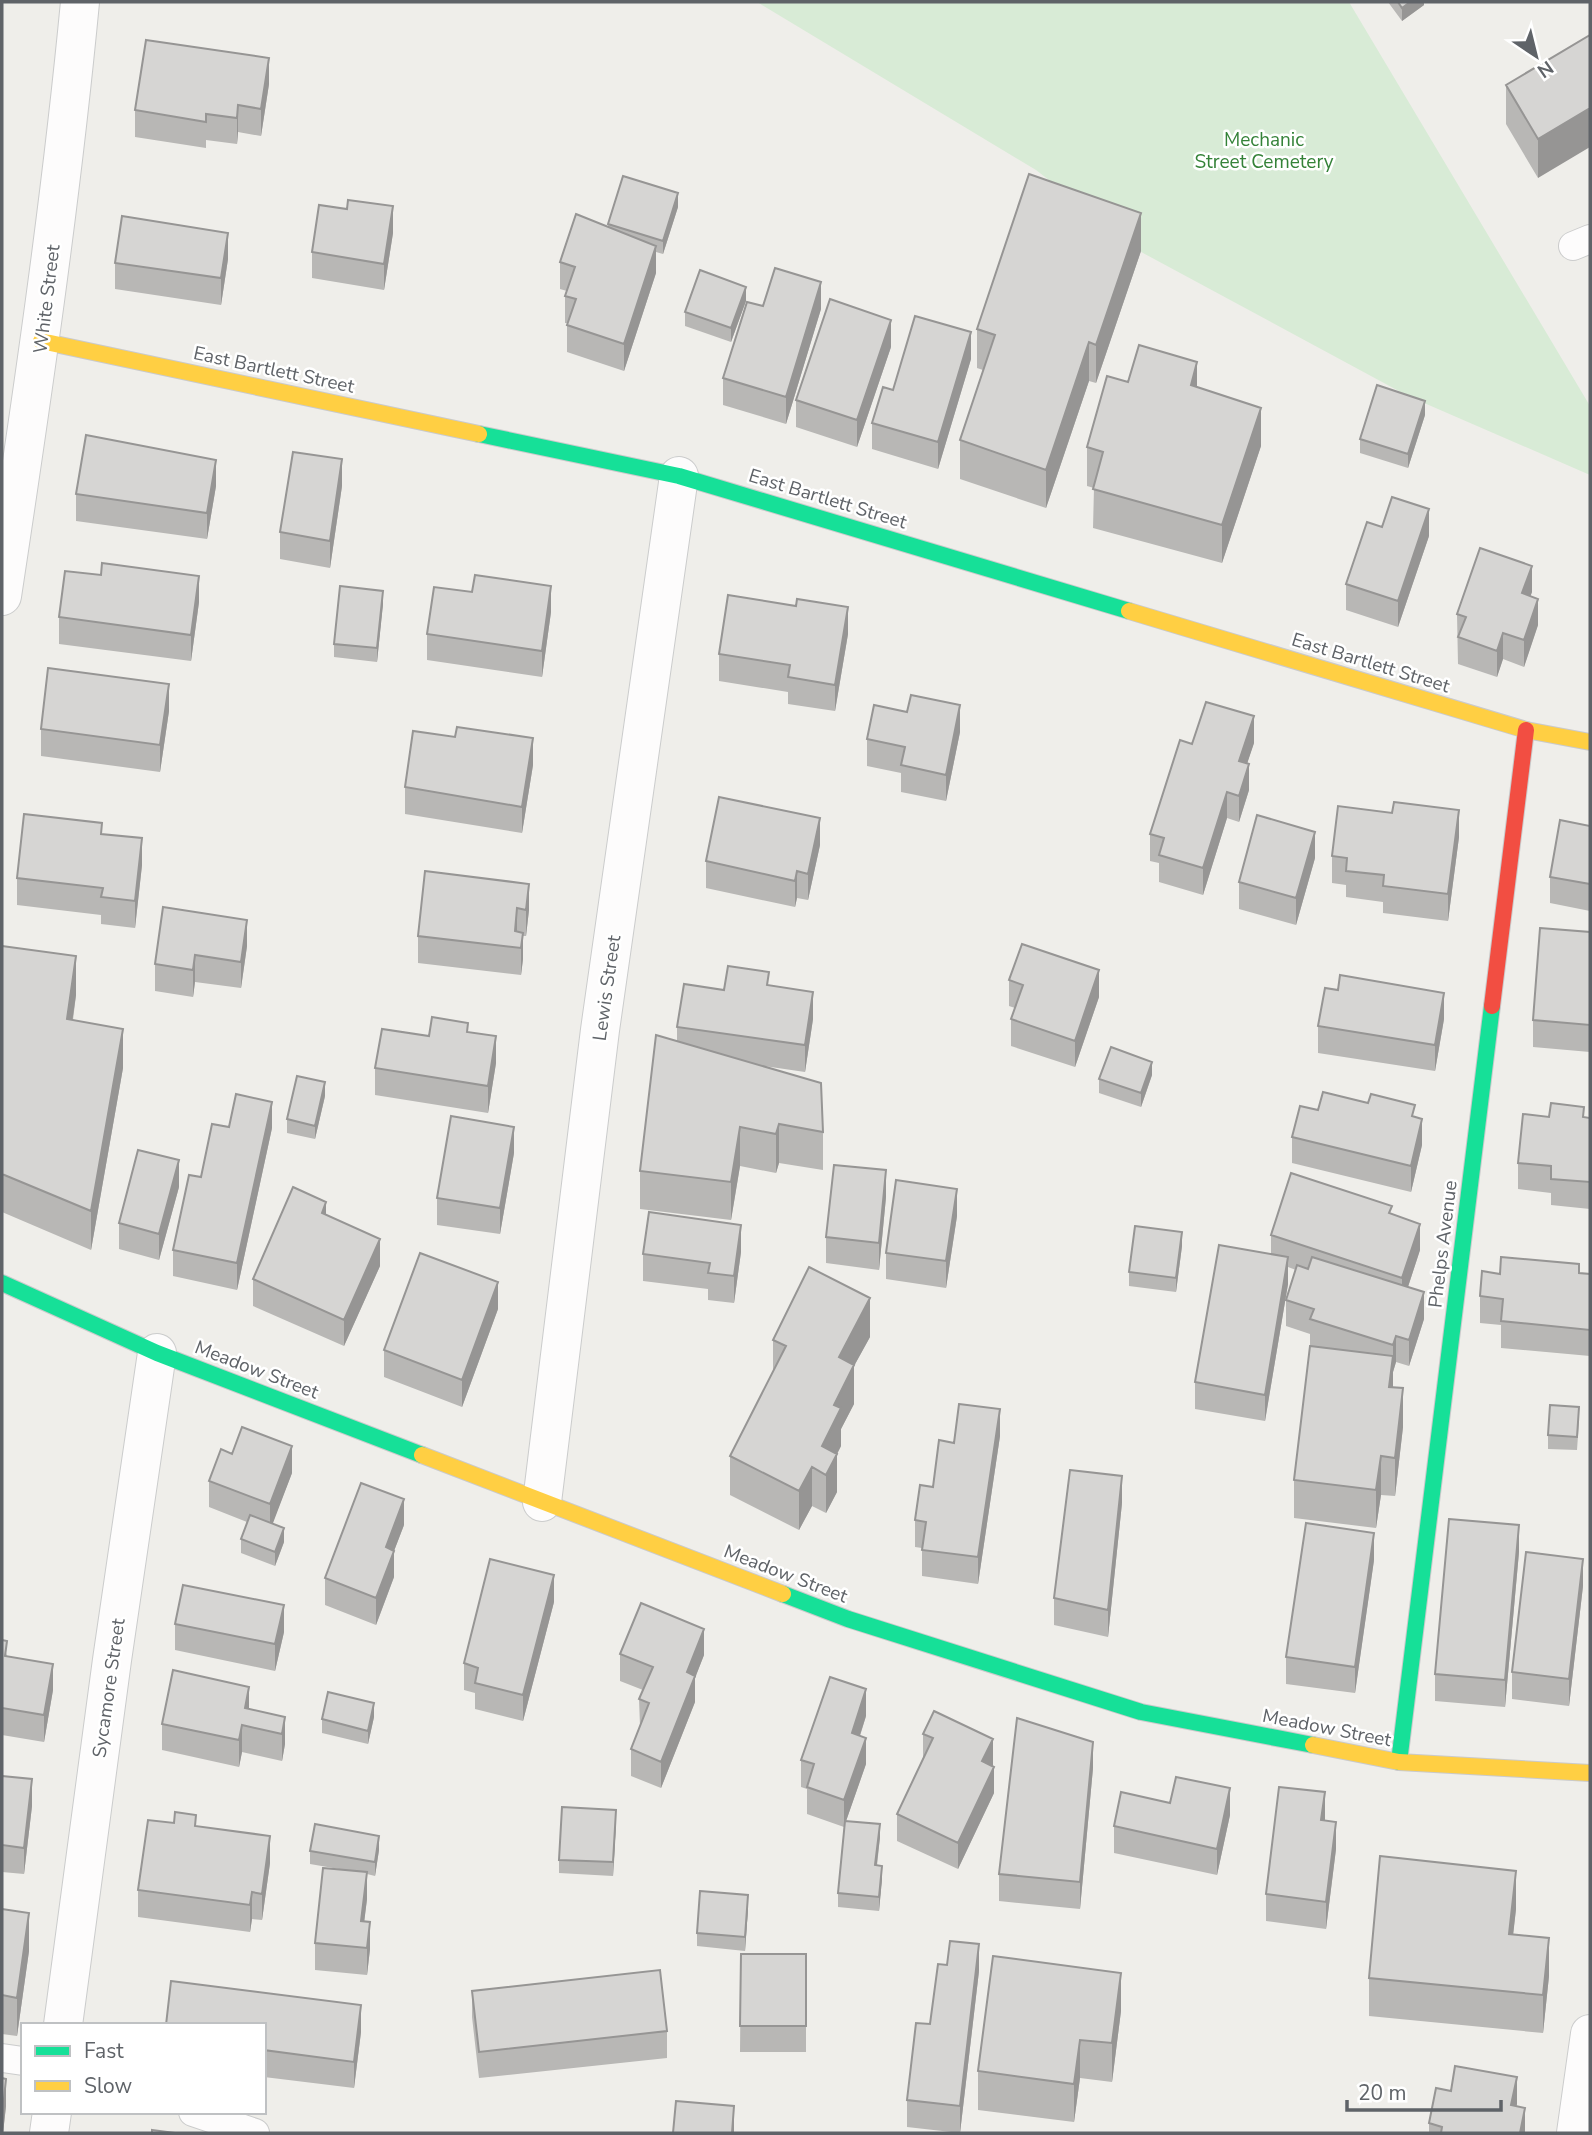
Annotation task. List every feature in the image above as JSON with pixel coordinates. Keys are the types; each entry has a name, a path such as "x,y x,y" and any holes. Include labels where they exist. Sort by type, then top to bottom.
{"street":[{"name":"White Street","path":"2,596 41,341 80,2"},
{"name":"East Bartlett Street","path":"41,341 679,475 1526,730 1590,742"},
{"name":"Lewis Street","path":"542,1502 600,1030 679,475"},
{"name":"Phelps Avenue","path":"1399,1762 1526,730"},
{"name":"Meadow Street","path":"2,1283 158,1353 848,1619 1141,1712 1399,1762 1590,1773"},
{"name":"Sycamore Street","path":"63,2023 110,1674 158,1353"},
{"path":"1576,2133 1590,2034"},
{"path":"49,2133 52,2114"}],"lane":[{"path":"2,2058 21,2061"},
{"path":"199,2114 255,2133"}],"green space":[{"name":"Mechanic Street Cemetery","path":"757,2 1349,2 1590,406 1590,475 1408,396 1143,253 1036,170"}],"building":[{"path":"1398,2 1410,2 1402,8"},
{"path":"1590,35 1590,108 1538,139 1506,85"},
{"path":"146,40 269,58 261,109 238,105 237,118 206,114 206,122 135,110"},
{"path":"1029,174 1141,213 1096,345 1089,342 1046,470 960,440 995,335 977,329"},
{"path":"623,176 678,193 663,241 608,224"},
{"path":"348,200 393,206 384,264 312,252 319,205 347,209"},
{"path":"576,214 656,246 624,344 567,325 576,299 565,296 575,267 560,262"},
{"path":"122,216 228,233 221,278 115,263"},
{"path":"775,268 821,282 786,397 723,378 747,302 763,306"},
{"path":"700,270 746,287 731,328 685,312"},
{"path":"830,299 891,320 857,420 796,400"},
{"path":"915,316 971,332 938,442 872,423 883,387 893,390"},
{"path":"1139,345 1197,362 1191,385 1261,408 1222,525 1093,489 1103,452 1087,447 1107,376 1128,382"},
{"path":"1377,385 1425,401 1408,454 1360,439"},
{"path":"86,435 216,460 207,513 76,494"},
{"path":"293,452 342,459 330,541 280,532"},
{"path":"1392,497 1429,509 1398,601 1346,584 1367,522 1382,527"},
{"path":"1480,548 1532,566 1522,593 1538,599 1524,640 1503,633 1497,651 1458,637 1466,617 1457,614"},
{"path":"102,563 199,576 191,635 59,617 65,571 101,575"},
{"path":"475,575 551,586 542,651 427,634 434,587 472,592"},
{"path":"340,586 383,591 377,648 334,644"},
{"path":"728,595 796,606 797,599 848,607 835,685 788,677 790,665 719,654"},
{"path":"48,668 169,684 160,745 41,729"},
{"path":"911,695 960,705 946,775 901,765 905,747 867,739 874,705 907,712"},
{"path":"1206,702 1254,716 1239,761 1249,764 1239,796 1227,792 1203,868 1159,855 1164,838 1150,834 1180,740 1192,744"},
{"path":"457,727 533,738 522,807 405,787 413,731 455,737"},
{"path":"719,797 820,818 808,874 797,871 795,881 706,861"},
{"path":"1394,802 1459,810 1448,894 1383,886 1384,875 1346,871 1347,858 1332,856 1338,806 1392,813"},
{"path":"24,814 102,823 101,834 142,838 135,901 101,897 103,888 17,878"},
{"path":"1257,815 1315,832 1296,898 1239,882"},
{"path":"1560,820 1590,826 1590,884 1550,877"},
{"path":"425,871 529,884 526,910 517,908 515,931 523,933 521,948 418,936"},
{"path":"163,907 247,920 241,962 195,955 193,970 155,964"},
{"path":"1540,928 1590,932 1590,1025 1533,1020"},
{"path":"1022,944 1099,970 1075,1041 1011,1019 1023,985 1009,980"},
{"path":"2,946 76,956 67,1019 123,1029 91,1211 2,1174"},
{"path":"728,966 769,972 767,985 813,992 805,1045 677,1027 684,984 724,990"},
{"path":"1340,975 1444,993 1435,1045 1318,1026 1325,988 1338,990"},
{"path":"432,1017 468,1023 467,1032 496,1036 488,1086 375,1068 382,1029 429,1036"},
{"path":"656,1035 821,1083 823,1132 779,1124 776,1134 740,1127 731,1182 640,1171"},
{"path":"1111,1047 1152,1062 1141,1093 1099,1079"},
{"path":"297,1076 325,1082 315,1126 287,1119"},
{"path":"1323,1092 1368,1103 1371,1094 1415,1105 1412,1116 1422,1119 1411,1166 1292,1137 1300,1106 1318,1110"},
{"path":"236,1094 272,1102 237,1263 173,1250 189,1175 201,1177 212,1124 229,1127"},
{"path":"1551,1103 1584,1107 1583,1117 1590,1118 1590,1182 1551,1179 1551,1166 1518,1163 1523,1114 1549,1117"},
{"path":"451,1116 514,1127 500,1208 437,1198"},
{"path":"138,1150 179,1160 159,1234 119,1223"},
{"path":"834,1165 886,1170 879,1243 826,1237"},
{"path":"1291,1173 1392,1206 1389,1213 1420,1224 1402,1278 1271,1235"},
{"path":"896,1180 957,1189 946,1261 886,1253"},
{"path":"293,1187 326,1202 322,1213 380,1239 344,1320 253,1279"},
{"path":"649,1212 741,1225 734,1276 708,1273 710,1263 643,1254"},
{"path":"1135,1226 1182,1232 1176,1278 1129,1272"},
{"path":"1219,1245 1288,1257 1265,1395 1195,1382"},
{"path":"420,1253 498,1282 462,1380 384,1350"},
{"path":"1312,1257 1424,1292 1409,1340 1396,1336 1393,1345 1310,1319 1314,1309 1286,1300 1297,1265 1308,1269"},
{"path":"1501,1257 1579,1264 1579,1273 1590,1274 1590,1330 1501,1321 1503,1299 1480,1296 1482,1271 1500,1274"},
{"path":"809,1267 870,1298 839,1357 854,1365 834,1405 841,1408 822,1446 837,1454 826,1475 812,1467 799,1491 730,1456 786,1346 773,1340"},
{"path":"1310,1346 1393,1356 1389,1387 1403,1388 1395,1458 1381,1456 1376,1490 1294,1480"},
{"path":"959,1404 1000,1409 978,1557 922,1550 926,1522 915,1520 920,1485 933,1487 939,1440 954,1443"},
{"path":"1550,1405 1579,1407 1577,1437 1548,1435"},
{"path":"242,1427 292,1446 270,1504 209,1481 221,1449 232,1454"},
{"path":"1070,1470 1122,1476 1108,1610 1054,1598"},
{"path":"361,1483 404,1499 386,1547 394,1551 376,1598 325,1578"},
{"path":"250,1515 284,1528 275,1552 241,1539"},
{"path":"1449,1519 1519,1525 1505,1680 1435,1674"},
{"path":"1306,1523 1374,1533 1355,1667 1286,1657"},
{"path":"1526,1552 1583,1559 1569,1679 1512,1672"},
{"path":"490,1559 554,1575 523,1695 475,1683 478,1668 464,1663"},
{"path":"183,1585 284,1605 275,1644 175,1624"},
{"path":"641,1603 704,1629 687,1672 695,1676 661,1762 631,1749 649,1703 639,1699 653,1667 620,1654"},
{"path":"2,1640 7,1641 5,1656 53,1664 44,1715 2,1708"},
{"path":"173,1670 249,1687 245,1708 285,1717 282,1734 242,1725 239,1740 162,1724"},
{"path":"830,1677 866,1689 852,1733 866,1738 844,1800 807,1787 814,1764 801,1760"},
{"path":"328,1692 374,1703 368,1731 322,1719"},
{"path":"934,1711 993,1739 982,1761 994,1767 958,1843 897,1814 933,1738 923,1734"},
{"path":"1017,1718 1093,1742 1080,1882 999,1874"},
{"path":"2,1776 32,1779 24,1848 2,1845"},
{"path":"1176,1777 1230,1788 1217,1849 1114,1826 1121,1792 1170,1803"},
{"path":"1279,1787 1325,1792 1321,1820 1336,1822 1326,1902 1266,1894"},
{"path":"562,1807 616,1810 613,1862 559,1860"},
{"path":"175,1812 196,1815 195,1826 270,1836 262,1894 252,1892 250,1905 138,1890 148,1820 174,1823"},
{"path":"845,1821 880,1824 875,1865 882,1866 879,1897 838,1893"},
{"path":"315,1824 379,1836 375,1862 310,1851"},
{"path":"1380,1856 1516,1871 1509,1934 1549,1938 1543,1995 1369,1978"},
{"path":"323,1868 367,1872 361,1921 370,1922 367,1948 315,1943"},
{"path":"700,1891 748,1895 745,1937 697,1933"},
{"path":"2,1909 29,1913 17,1998 2,1995"},
{"path":"950,1941 979,1944 960,2106 907,2100 916,2023 930,2024 938,1964 947,1965"},
{"path":"741,1954 806,1954 806,2026 740,2026"},
{"path":"993,1956 1121,1973 1112,2043 1080,2040 1074,2084 978,2071"},
{"path":"660,1970 667,2031 479,2052 472,1991"},
{"path":"171,1981 361,2005 354,2062 266,2050 266,2023 166,2023"},
{"path":"1455,2066 1517,2077 1511,2105 1525,2108 1520,2133 1441,2133 1442,2127 1429,2123 1436,2088 1451,2091"},
{"path":"2,2078 6,2079 3,2108 2,2107"},
{"path":"676,2101 734,2106 732,2133 673,2133"},
{"path":"152,2130 175,2133 152,2133"}],"traffic: fast":[{"path":"479,434 679,476 1129,611"},
{"path":"1399,1762 1492,1006"},
{"path":"2,1283 157,1353 422,1455"},
{"path":"783,1594 848,1619 1141,1712 1313,1745"}],"traffic: slow":[{"path":"41,341 479,434"},
{"path":"1129,611 1526,730 1590,742"},
{"path":"422,1455 783,1594"},
{"path":"1313,1745 1399,1762 1590,1773"}],"traffic: jam":[{"path":"1492,1006 1526,730"}]}
